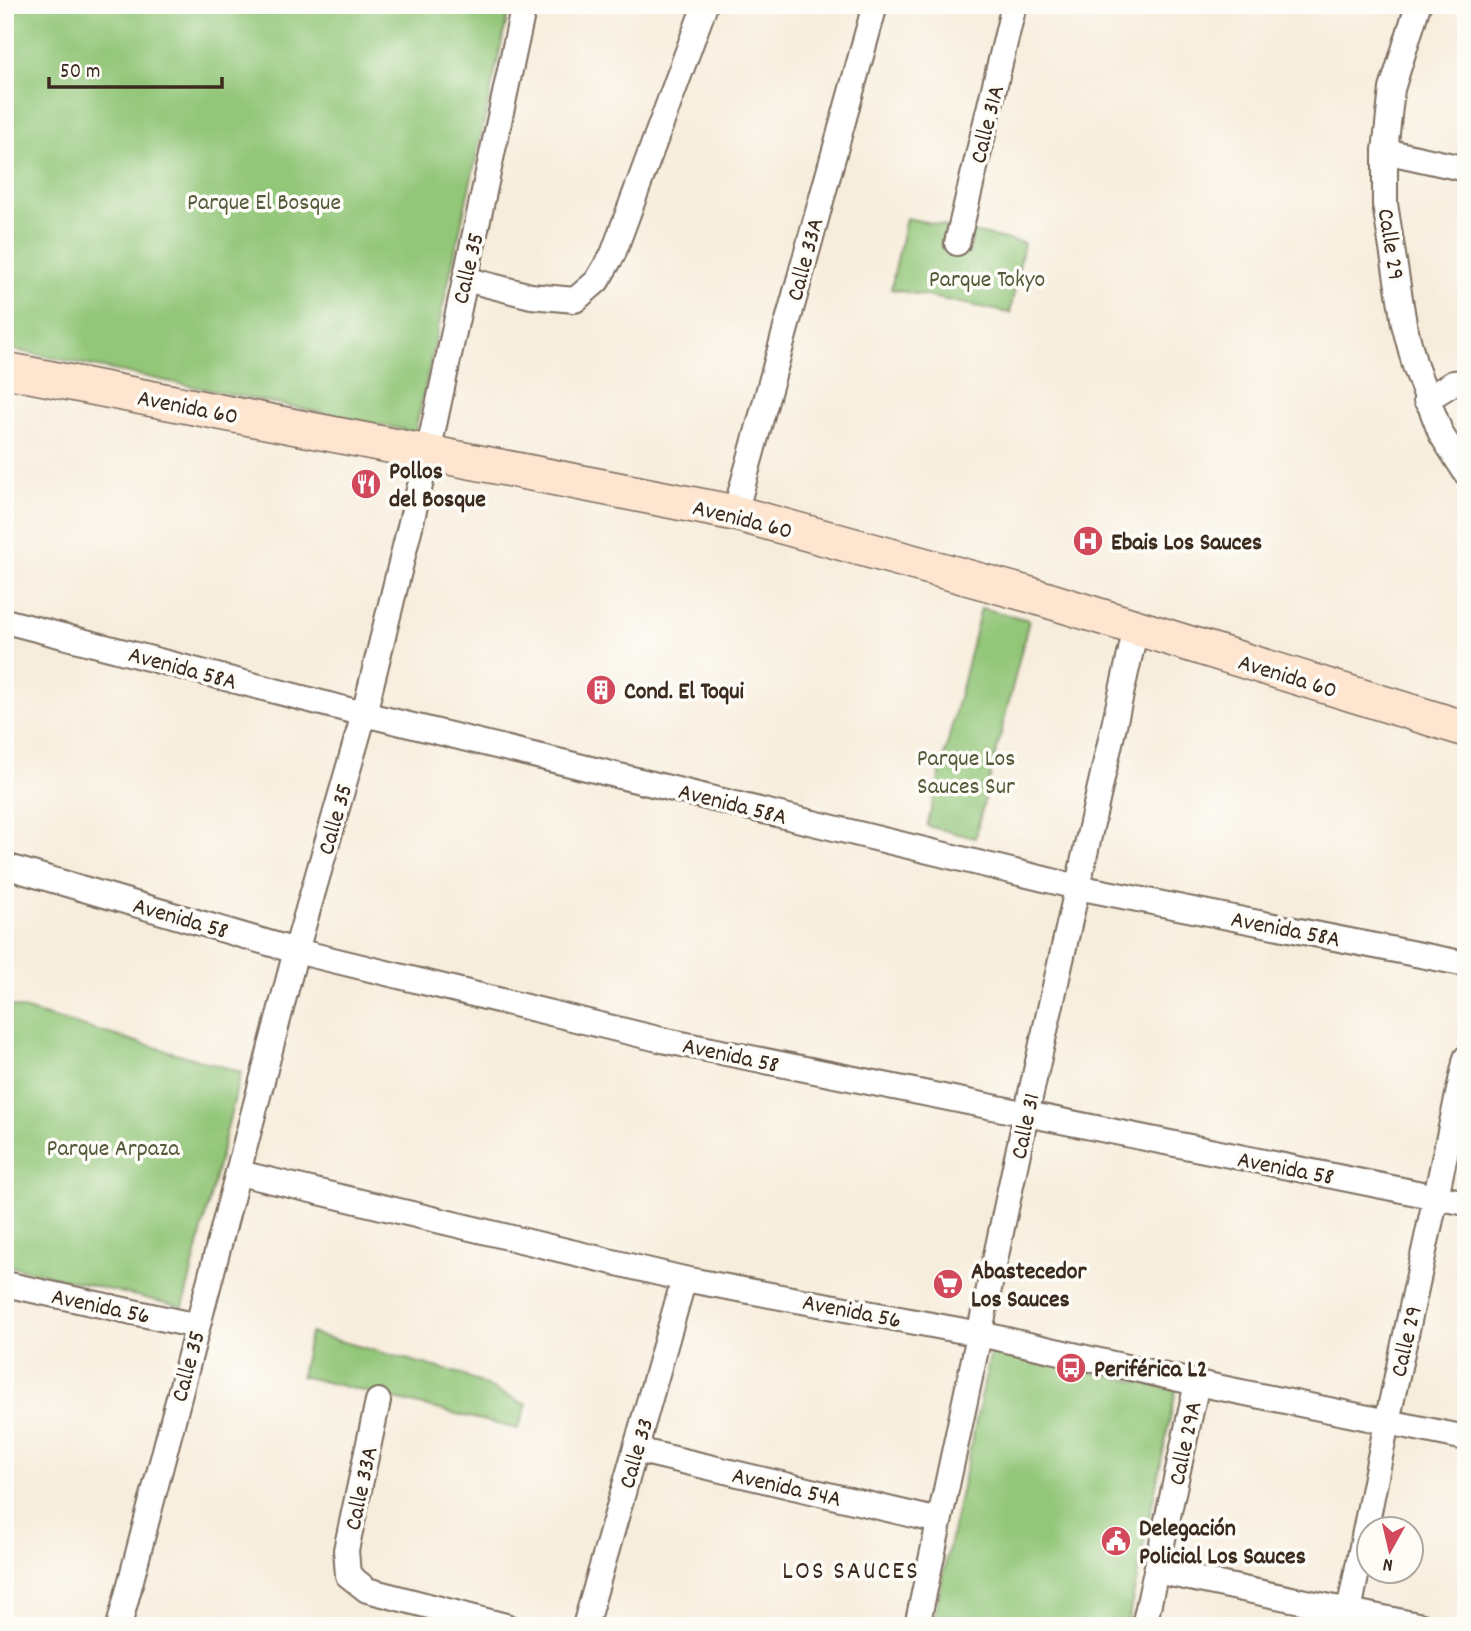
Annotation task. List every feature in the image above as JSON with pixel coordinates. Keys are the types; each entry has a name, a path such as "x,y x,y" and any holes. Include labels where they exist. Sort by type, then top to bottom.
{"street":[{"name":"Calle 35","path":"119,1626 296,951 364,714 428,453 524,5"},
{"path":"465,279 531,296 575,300 597,281 613,254 705,5"},
{"name":"Calle 33A","path":"735,513 876,5"},
{"name":"Calle 31A","path":"957,243 1014,5"},
{"name":"Calle 29","path":"1418,5 1392,89 1385,151 1385,204 1404,324 1426,400 1441,434 1466,473"},
{"path":"1385,151 1466,169"},
{"name":"Avenida 60","path":"5,370 735,513 1031,596 1466,729"},
{"path":"1426,400 1452,383 1466,382"},
{"name":"Avenida 58A","path":"5,621 364,714 1077,887 1466,964"},
{"name":"Calle 31","path":"917,1626 1026,1115 1136,628"},
{"name":"Avenida 58","path":"5,866 296,951 663,1040 1466,1203"},
{"name":"Calle 29","path":"1348,1617 1387,1422 1438,1197 1466,1058"},
{"name":"Avenida 56","path":"239,1174 684,1279 979,1334 1197,1383 1466,1438"},
{"name":"Calle 33","path":"584,1626 684,1279"},
{"name":"Avenida 56","path":"5,1284 197,1326"},
{"name":"Calle 29A","path":"1144,1626 1197,1383"},
{"name":"Calle 33A","path":"378,1401 346,1550 348,1575 367,1590 506,1626"},
{"name":"Avenida 54A","path":"636,1450 939,1521"},
{"path":"1156,1571 1348,1617 1422,1626"}],"green space":[{"name":"Parque El Bosque","path":"5,5 510,5 415,432 5,348"},
{"name":"Parque Tokyo","path":"906,218 946,226 941,248 969,254 973,232 1024,243 1010,313 891,289"},
{"name":"Parque Los Sauces Sur","path":"981,608 1029,620 975,838 927,826"},
{"name":"Parque Arpaza","path":"5,1004 241,1072 183,1307 5,1265"},
{"path":"310,1333 461,1374 527,1405 518,1429 301,1376"},
{"path":"991,1351 1176,1390 1127,1626 932,1626"}],"place":[{"name":"Pollos del Bosque","path":"366,484"},
{"name":"Ebais Los Sauces","path":"1088,541"},
{"name":"Cond. El Toqui","path":"601,690"},
{"name":"Abastecedor Los Sauces","path":"948,1284"},
{"name":"Periférica L2","path":"1071,1368"},
{"name":"Delegación Policial Los Sauces","path":"1116,1541"}],"district":[{"name":"LOS SAUCES","path":"851,1569"}]}
